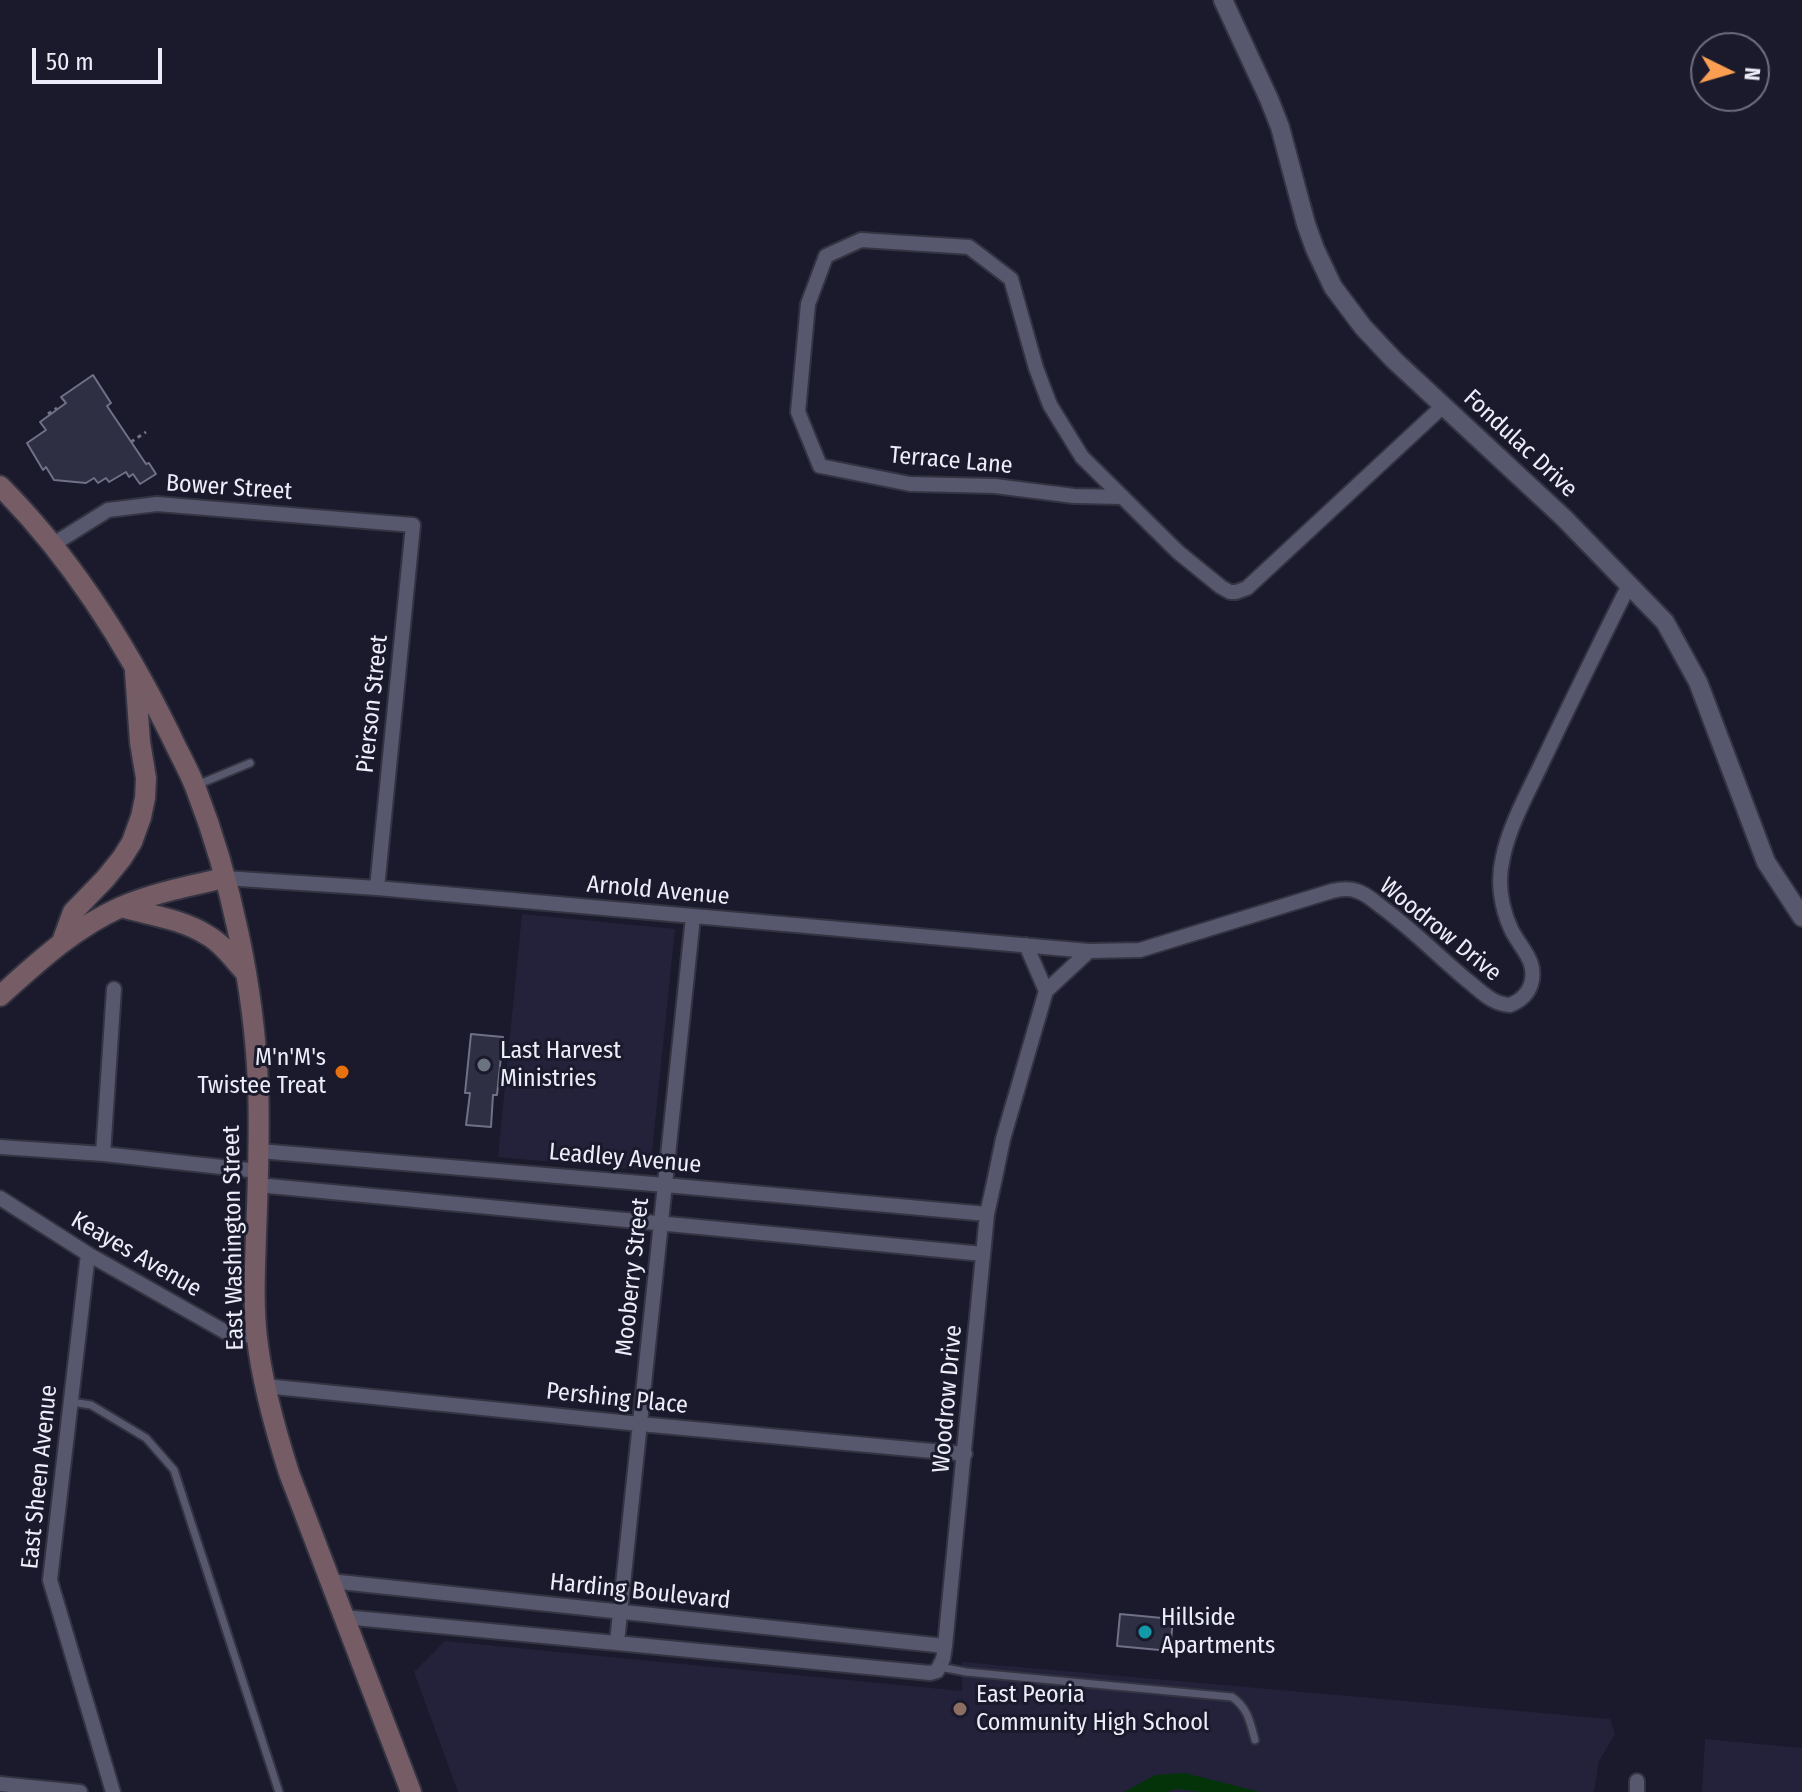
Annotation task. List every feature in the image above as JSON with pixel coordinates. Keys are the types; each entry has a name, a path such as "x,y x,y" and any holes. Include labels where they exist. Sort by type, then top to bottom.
{"main road":[{"name":"East Washington Street","path":"0,486 52,545 89,594 135,668 195,786 216,845 246,974 256,1048 256,1336 265,1386 289,1473 411,1792"},
{"path":"62,942 73,912 122,858 141,817 146,778 135,668"},
{"path":"0,996 62,942 96,920 121,907 224,878"},
{"path":"121,907 181,923 208,935 246,974"}],"street":[{"name":"Fondulac Drive","path":"1223,0 1280,127 1306,224 1333,287 1363,327 1394,360 1564,518 1665,622 1698,682 1766,862 1802,917"},
{"name":"Terrace Lane","path":"1123,497 1074,496 995,486 910,484 820,466 798,412 808,304 826,256 861,240 969,247 1011,279 1036,368 1050,405 1082,457 1123,497 1178,552 1230,592 1247,588 1443,406"},
{"name":"Bower Street","path":"52,545 108,510 157,504 413,525"},
{"name":"Pierson Street","path":"377,888 413,525"},
{"name":"Woodrow Drive","path":"1089,951 1140,950 1332,891 1356,891 1398,919 1490,999 1510,1005 1520,1000 1529,990 1533,967 1511,930 1504,907 1500,883 1502,857 1531,785 1629,585"},
{"name":"Arnold Avenue","path":"224,878 377,888 1089,951"},
{"name":"Mooberry Street","path":"617,1642 693,917"},
{"path":"1026,945 1046,991 1089,951"},
{"path":"103,1154 114,989"},
{"name":"Woodrow Drive","path":"938,1669 945,1646 987,1214 1003,1139 1046,991"},
{"name":"Leadley Avenue","path":"0,1147 258,1169 661,1224 983,1254"},
{"name":"Leadley Avenue","path":"258,1169 665,1185 987,1214"},
{"name":"Keayes Avenue","path":"0,1198 88,1254 229,1334 256,1336"},
{"name":"East Sheen Avenue","path":"88,1254 50,1580 113,1792"},
{"name":"Pershing Place","path":"265,1386 965,1454"},
{"name":"Harding Boulevard","path":"330,1581 945,1646"},
{"path":"344,1617 930,1673 938,1669"},
{"path":"0,1784 80,1792"}],"lane":[{"path":"195,786 250,763"},
{"path":"70,1402 91,1405 146,1438 174,1470 279,1792"},
{"path":"938,1669 1232,1697 1242,1704 1255,1740"}],"path":[{"path":"48,414 57,408"},
{"path":"131,442 146,432"}],"shaded area":[{"path":"522,914 675,929 650,1171 498,1157"},
{"name":"East Peoria Community High School","path":"445,1641 962,1691 962,1662 1610,1719 1615,1734 1599,1761 1594,1792 458,1792 414,1672"},
{"path":"1705,1739 1802,1748 1802,1792 1702,1792"}],"green space":[{"path":"1185,1773 1260,1792 1178,1789 1124,1792 1155,1775"}],"building":[{"path":"93,375 111,403 107,406 156,474 140,484 133,474 129,477 126,472 109,482 106,478 98,483 94,478 86,483 54,480 46,467 43,470 27,443 46,430 40,422 66,403 61,397"},
{"name":"Last Harvest Ministries","path":"471,1034 503,1037 491,1127 466,1125 470,1093 465,1093"},
{"name":"Hillside Apartments","path":"1120,1614 1173,1619 1170,1651 1117,1646"}],"place":[{"name":"Last Harvest Ministries","path":"484,1065"},
{"name":"M'n'M's Twistee Treat","path":"342,1072"},
{"name":"Hillside Apartments","path":"1145,1632"},
{"name":"East Peoria Community High School","path":"960,1709"}]}
